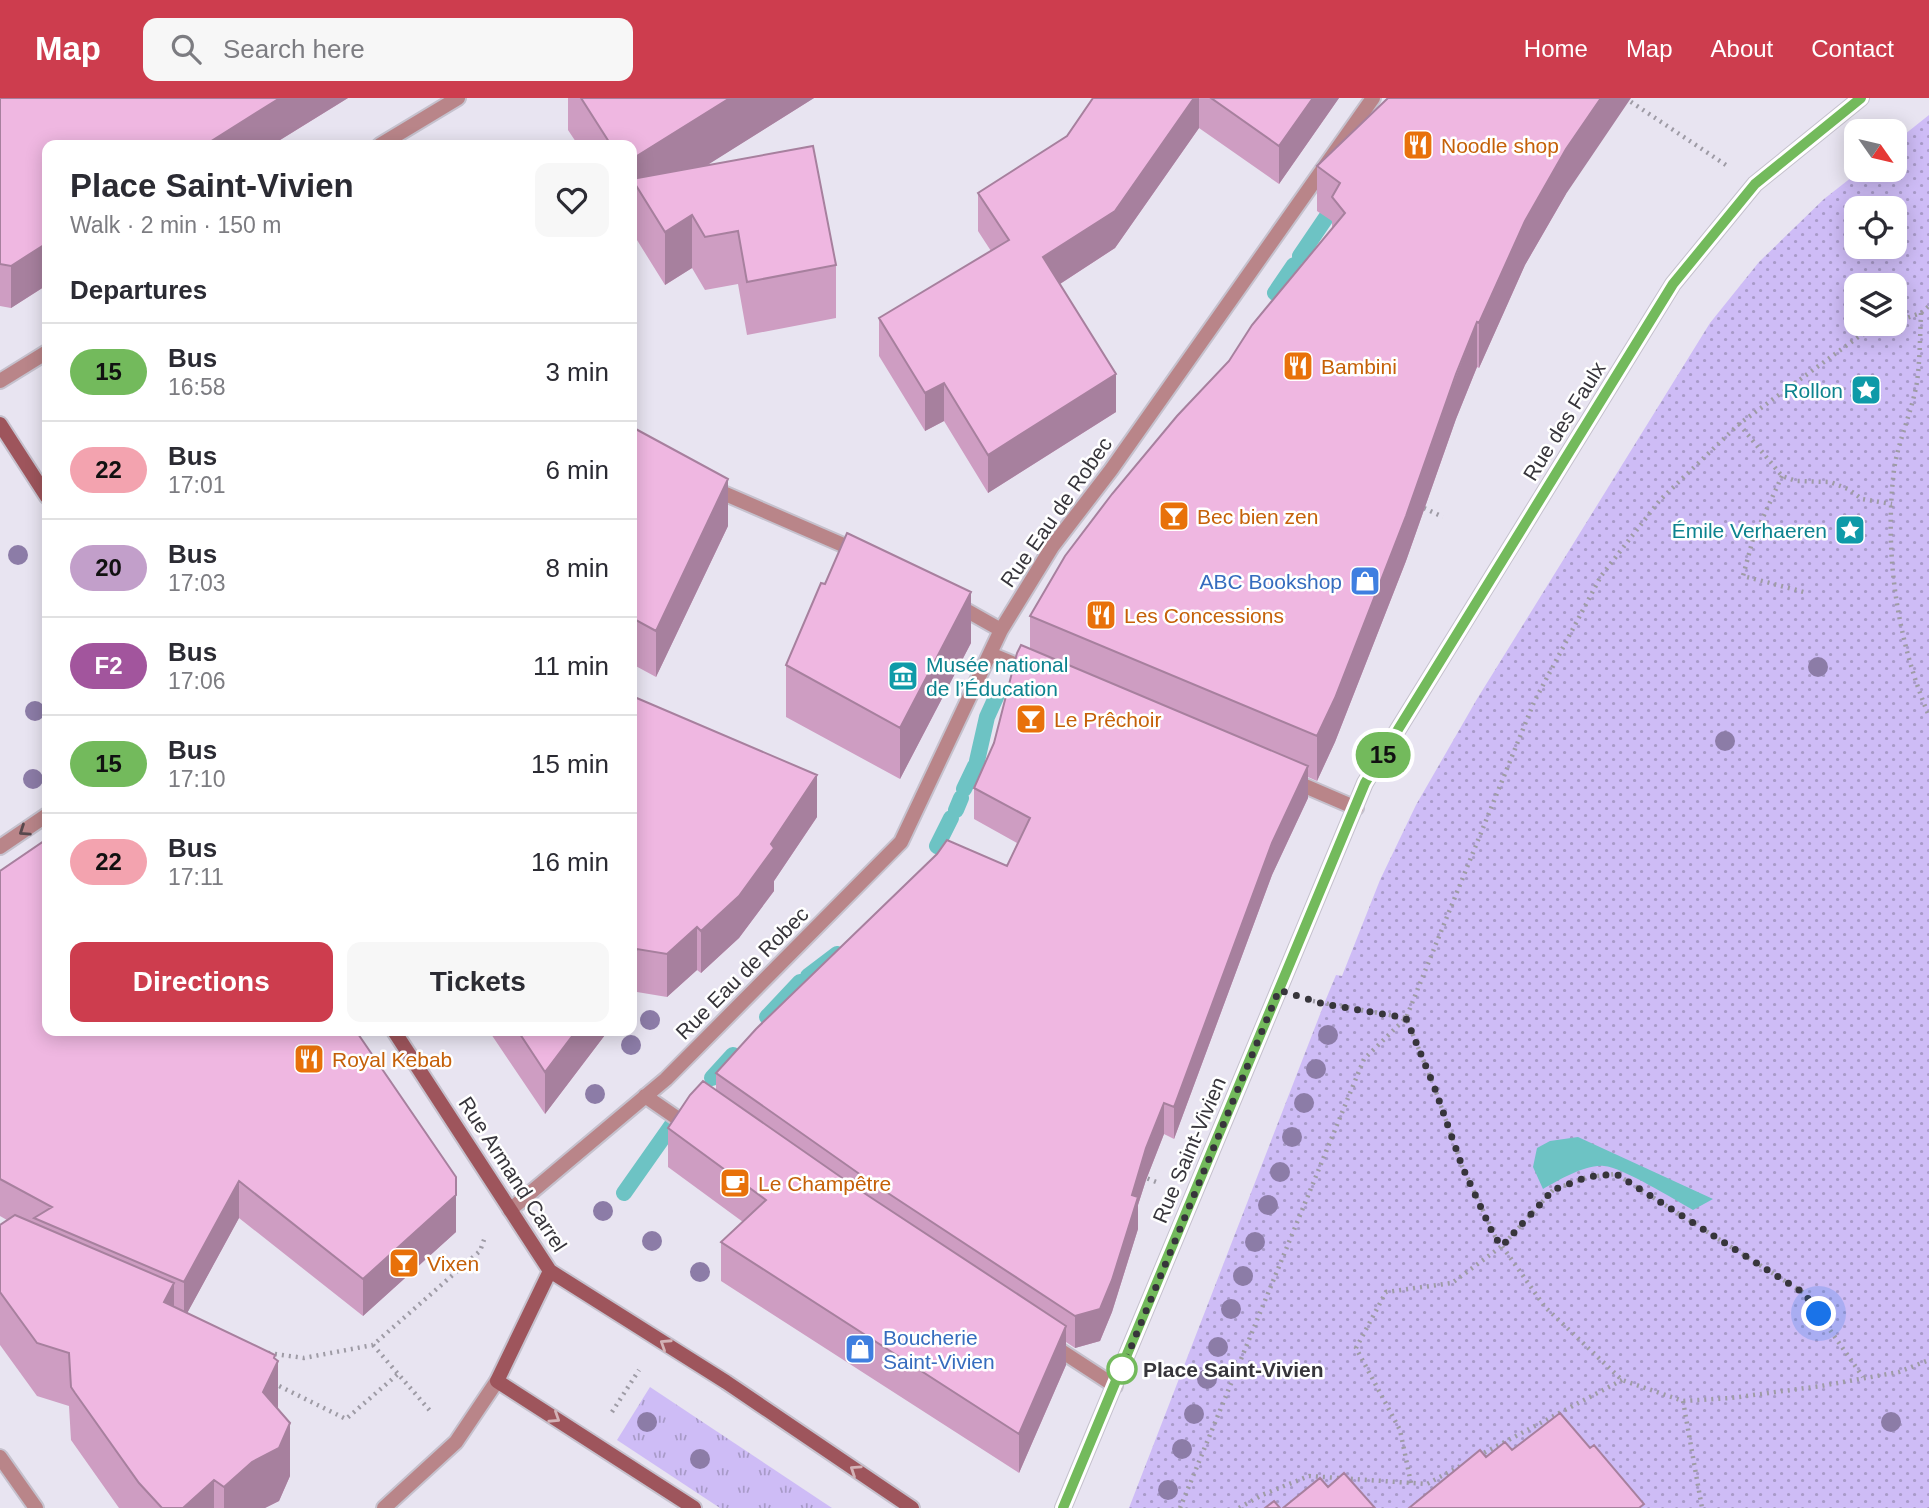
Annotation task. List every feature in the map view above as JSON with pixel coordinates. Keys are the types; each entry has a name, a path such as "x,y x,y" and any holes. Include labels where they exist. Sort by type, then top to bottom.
{"street":[{"path":"388,140 458,98"},
{"name":"Rue Eau de Robec","path":"510,1210 666,1079 901,842 1001,630 1052,547 1111,470 1373,98"},
{"name":"Rue des Faulx","path":"1356,808 1365,783 1673,284 1755,184 1861,98"},
{"path":"0,381 42,355"},
{"path":"0,424 42,489"},
{"path":"714,489 876,560"},
{"path":"937,594 1001,630"},
{"path":"990,654 1042,676"},
{"path":"1273,773 1356,808"},
{"name":"Rue Saint-Vivien","path":"1063,1508 1356,808"},
{"path":"0,847 42,818"},
{"name":"Rue Armand Carrel","path":"397,1036 550,1271"},
{"path":"645,1096 687,1125 698,1110"},
{"path":"384,1508 456,1442 497,1381 550,1271 726,1382 912,1508"},
{"path":"1038,1335 1115,1385"},
{"path":"497,1381 694,1508"},
{"path":"0,1457 36,1508"}],"path":[{"path":"1625,98 1755,184"},
{"path":"1907,318 1921,313 1929,306"},
{"path":"1921,313 1917,382 1895,468 1889,531 1896,603 1914,681 1929,716"},
{"path":"1180,1508 1364,1059 1406,1018 1534,702 1601,576 1660,500 1740,424 1860,336"},
{"path":"1740,424 1782,475 1796,481 1830,482 1848,489 1862,499 1892,504"},
{"path":"1782,475 1753,539 1743,576 1804,592"},
{"path":"1424,509 1443,517"},
{"path":"1279,990 1324,1004 1406,1018"},
{"path":"1406,1018 1434,1086 1462,1166 1494,1236 1545,1307 1622,1380 1683,1401 1731,1398 1899,1372 1929,1360"},
{"path":"1135,1172 1192,1198"},
{"path":"1411,1483 1400,1430 1356,1348 1386,1292 1452,1283 1502,1246 1553,1190 1587,1177 1616,1174 1804,1293 1864,1377"},
{"path":"263,1352 304,1358 373,1345 480,1251 488,1229 510,1210"},
{"path":"592,1442 659,1340"},
{"path":"373,1345 456,1442"},
{"path":"273,1383 346,1419 398,1374"},
{"path":"1239,1508 1262,1495 1309,1476 1427,1484 1622,1380"},
{"path":"1683,1401 1702,1508"}],"green space":[{"path":"1929,115 1929,1508 1129,1508 1324,1004 1336,975 1342,976 1380,880 1416,805 1477,699 1710,323 1759,262 1824,199 1846,182 1908,182 1908,132"},
{"path":"650,1387 832,1508 720,1508 617,1440"}],"water":[{"path":"1578,1137 1713,1199 1693,1210 1635,1178 1604,1166 1581,1170 1543,1189 1533,1167 1537,1148 1550,1141"}],"building":[{"path":"0,98 280,98 213,140 42,140 42,246 11,266 0,264"},
{"path":"581,98 730,98 637,156 637,140 608,140"},
{"path":"1093,98 1194,98 1115,211 1043,257 1116,374 988,455 944,383 925,393 879,318 1009,240 978,193 1067,136"},
{"path":"1211,98 1313,98 1279,146"},
{"path":"1388,98 1601,98 1566,149 1525,221 1479,323 1477,322 1406,516 1335,698 1317,736 1030,616 1065,556 1112,494 1177,416 1229,361 1252,325 1345,213 1332,197 1340,183 1317,166"},
{"path":"813,146 836,265 747,282 738,231 705,237 692,215 665,232 637,187 637,178"},
{"path":"637,430 728,479 656,631 637,621"},
{"path":"847,533 971,592 900,728 786,665 821,583 825,584"},
{"path":"1021,645 1308,766 1272,843 1174,1107 1164,1103 1146,1148 1132,1195 1138,1197 1100,1309 1075,1316 868,1180 716,1073 756,1029 937,854 947,840 1007,866 1030,818 974,788 994,743"},
{"path":"637,698 817,775 771,844 774,848 739,896 701,931 697,927 667,954 637,949"},
{"path":"42,842 42,1036 359,1036 456,1177 456,1195 363,1279 239,1181 184,1282 34,1218 52,1207 0,1179 0,871"},
{"path":"521,1036 572,1036 545,1072"},
{"path":"703,1081 858,1189 1066,1326 1019,1434 721,1242 766,1200 668,1128"},
{"path":"15,1215 174,1283 164,1302 275,1355 274,1358 278,1361 263,1392 290,1423 279,1448 252,1462 224,1487 214,1480 183,1508 162,1508 139,1483 71,1387 69,1353 37,1343 0,1292 0,1225"},
{"path":"1560,1413 1590,1448 1594,1445 1644,1504 1639,1508 1409,1508 1480,1450 1486,1457 1505,1442 1512,1450"},
{"path":"1344,1473 1375,1508 1283,1508 1320,1478 1328,1487"},
{"path":"1274,1501 1280,1508 1265,1508"}],"waterway":[{"path":"1300,256 1338,200"},
{"path":"1275,293 1294,265"},
{"path":"977,761 987,717 997,695"},
{"path":"964,789 975,766"},
{"path":"956,810 961,798"},
{"path":"937,846 951,818"},
{"path":"808,976 837,954"},
{"path":"767,1017 800,982"},
{"path":"712,1078 733,1055"},
{"path":"624,1193 674,1122"}],"bus line":[{"name":"15","path":"1063,1508 1365,783 1673,284 1755,184 1861,98"}],"place":[{"name":"Noodle shop","path":"1418,145"},
{"name":"Bambini","path":"1298,366"},
{"name":"Rollon","path":"1866,390"},
{"name":"Bec bien zen","path":"1174,516"},
{"name":"Émile Verhaeren","path":"1850,530"},
{"name":"ABC Bookshop","path":"1365,581"},
{"name":"Les Concessions","path":"1101,615"},
{"name":"Musée national de l’Éducation","path":"903,676"},
{"name":"Le Prêchoir","path":"1031,719"},
{"name":"Royal Kebab","path":"309,1059"},
{"name":"Le Champêtre","path":"735,1183"},
{"name":"Vixen","path":"404,1263"},
{"name":"Boucherie Saint-Vivien","path":"860,1349"},
{"name":"Place Saint-Vivien","path":"1122,1369"}],"route":[{"path":"1122,1369 1279,990 1324,1004 1406,1018 1434,1086 1462,1166 1494,1236 1502,1246 1553,1190 1587,1177 1616,1174 1804,1293 1819,1314"}]}
